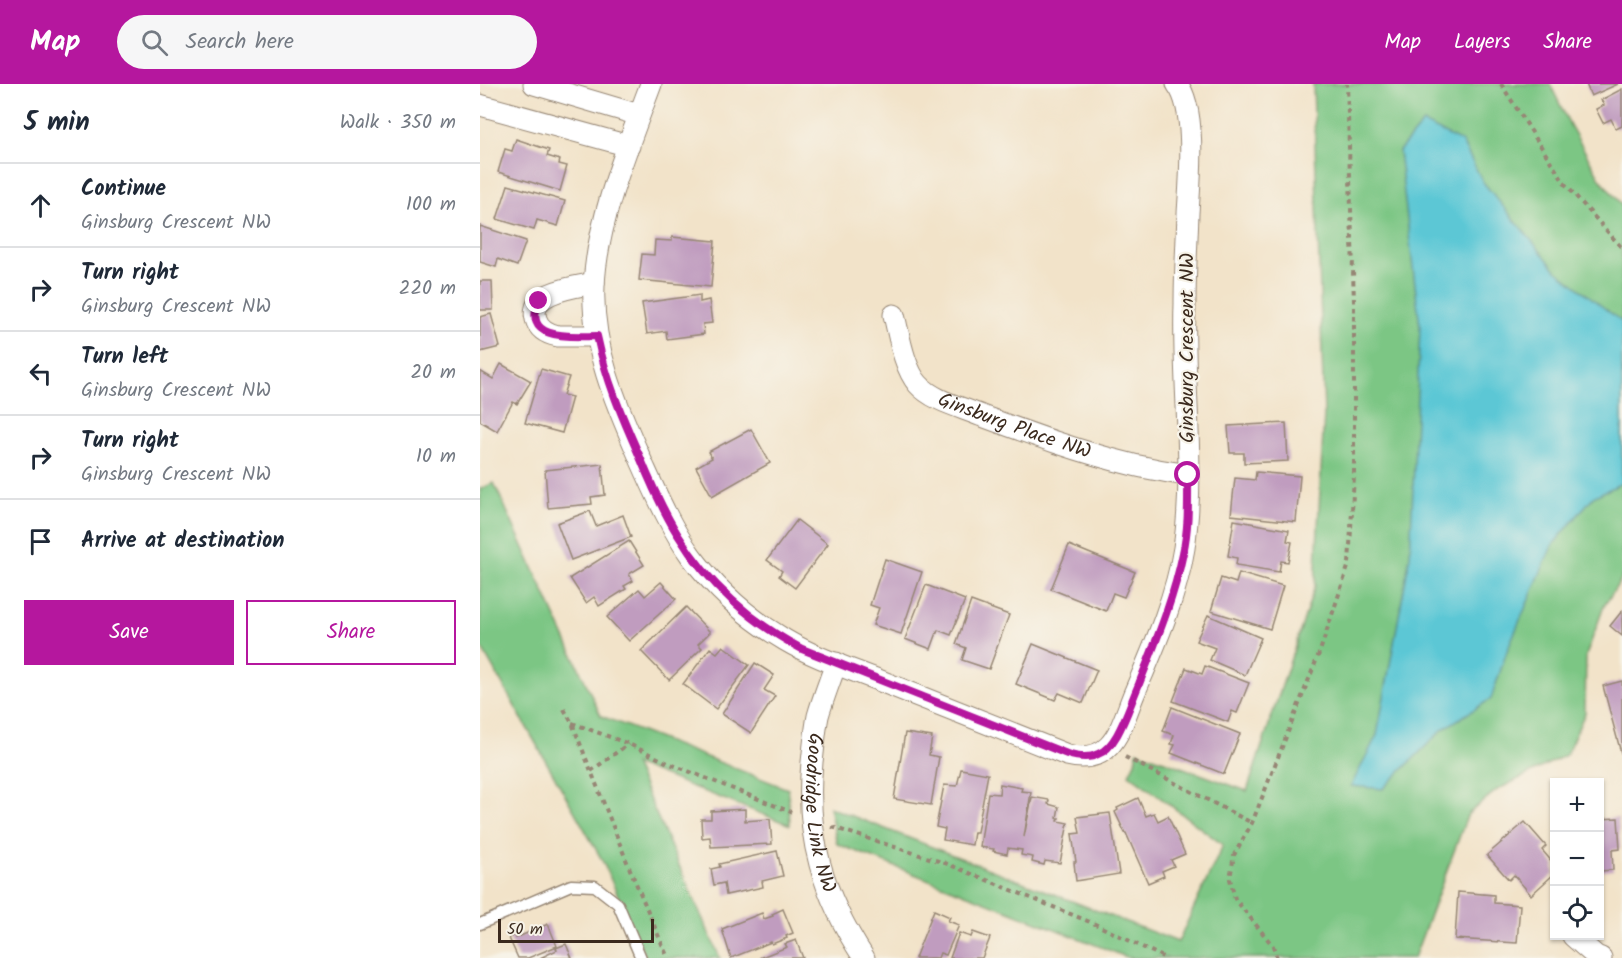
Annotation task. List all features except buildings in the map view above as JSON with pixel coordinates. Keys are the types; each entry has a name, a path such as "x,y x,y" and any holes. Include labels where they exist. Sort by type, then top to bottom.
{"street":[{"path":"534,84 639,115"},
{"path":"651,84 607,214 601,238 593,300 602,358 619,411 661,504 691,555 726,594 767,628 802,649 1067,754 1077,757 1098,755 1110,746"},
{"name":"Ginsburg Crescent NW","path":"1110,746 1118,733 1146,666 1176,584 1188,518 1185,306 1191,156 1186,103 1177,84"},
{"path":"480,105 629,146"},
{"path":"594,283 554,292 539,301 536,315 541,328 552,335 597,336"},
{"name":"Ginsburg Place NW","path":"894,315 907,362 915,381 926,392 943,401 1027,433 1084,452 1132,465 1188,475"},
{"name":"Goodridge Link NW","path":"836,663 824,696 815,732 811,775 812,821 819,860 834,904 864,958"},
{"path":"1578,940 1601,958"}],"lane":[{"path":"480,924 571,885 595,886 618,904 641,958"}],"path":[{"path":"1277,958 1273,946 1235,898 1230,879 1234,855 1252,823 1320,651 1348,564 1354,475 1354,303 1347,84"},
{"path":"1501,84 1565,184 1622,248"},
{"path":"564,709 572,723 668,958"},
{"path":"572,723 629,744 668,763 812,821 945,863 1095,924 1165,958"},
{"path":"591,771 629,744"},
{"path":"1110,746 1129,761 1252,823"}],"green space":[{"path":"1313,84 1550,84 1601,180 1622,205 1622,578 1604,606 1586,656 1585,713 1566,755 1497,790 1468,814 1414,958 1129,958 837,844 829,807 1178,942 1223,845 1129,774 1137,751 1247,791 1315,586 1324,413"},
{"path":"494,483 601,716 788,789 790,825 634,764 720,958 646,958 602,860 480,645 480,489"}],"water":[{"path":"1423,123 1462,142 1483,182 1556,270 1622,322 1622,483 1593,497 1552,546 1508,648 1491,699 1443,729 1383,789 1351,786 1377,735 1410,556 1420,327 1399,151"}],"route":[{"path":"539,301 536,308 537,321 546,332 558,336 597,336 619,411 665,512 691,555 726,594 747,613 802,649 1077,757 1098,755 1110,746 1118,733 1146,666 1176,584 1184,550 1188,518 1188,475"}]}
